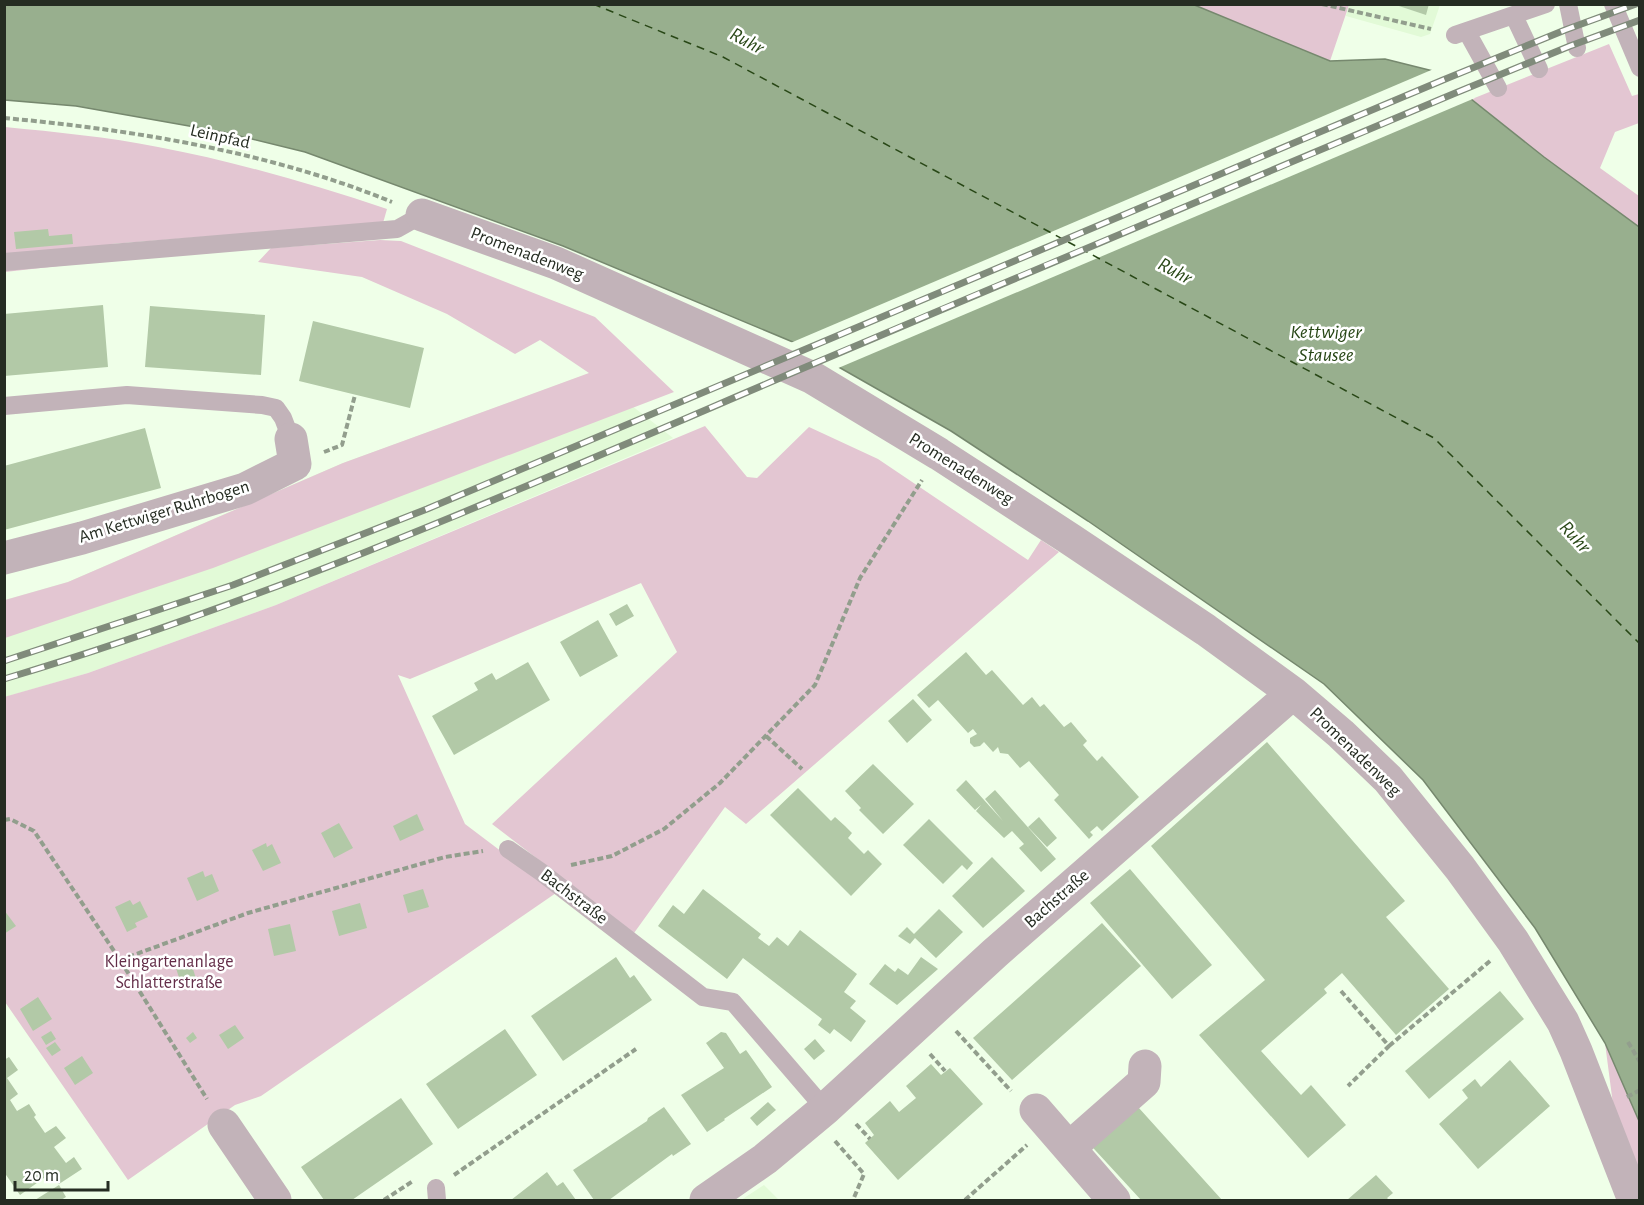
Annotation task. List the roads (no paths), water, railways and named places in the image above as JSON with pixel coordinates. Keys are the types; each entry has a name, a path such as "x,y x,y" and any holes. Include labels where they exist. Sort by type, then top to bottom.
{"street":[{"name":"Promenadenweg","path":"422,215 556,263 813,378 939,454 1196,623 1293,693 1341,734 1388,779 1513,941 1546,993 1572,1042 1634,1200"},
{"name":"Am Kettwiger Ruhrbogen","path":"4,558 82,538 245,489 293,452"},
{"name":"Bachstraße","path":"706,1200 765,1159 820,1113 935,1008 1293,693"},
{"path":"1114,1200 1052,1128 1144,1082 1145,1066"},
{"path":"224,1125 275,1200"}],"lane":[{"path":"1498,88 1461,34 1546,4"},
{"path":"1568,4 1577,48"},
{"path":"1613,4 1640,68"},
{"path":"1514,16 1539,69"},
{"path":"4,262 397,229 422,215"},
{"path":"4,406 127,395 262,405 276,408 283,418 293,452"},
{"name":"Bachstraße","path":"508,849 703,997 733,1002 820,1113"}],"water":[{"name":"Kettwiger Stausee","path":"1192,4 1330,61 1385,59 1437,72 1544,157 1639,227 1639,1121 1605,1043 1535,928 1423,780 1324,684 1088,521 951,431 800,345 563,246 305,152 223,132 76,106 5,100 4,5"}],"railway":[{"path":"4,661 233,585 427,509 1443,80 1565,30 1636,4"},
{"path":"4,679 204,613 400,538 1453,94 1640,20"}],"water label":[{"name":"Ruhr","path":"747,41"},
{"name":"Ruhr","path":"1175,271"},
{"name":"Ruhr","path":"1575,537"}],"park label":[{"name":"Kleingartenanlage Schlatterstraße","path":"169,972"}]}
